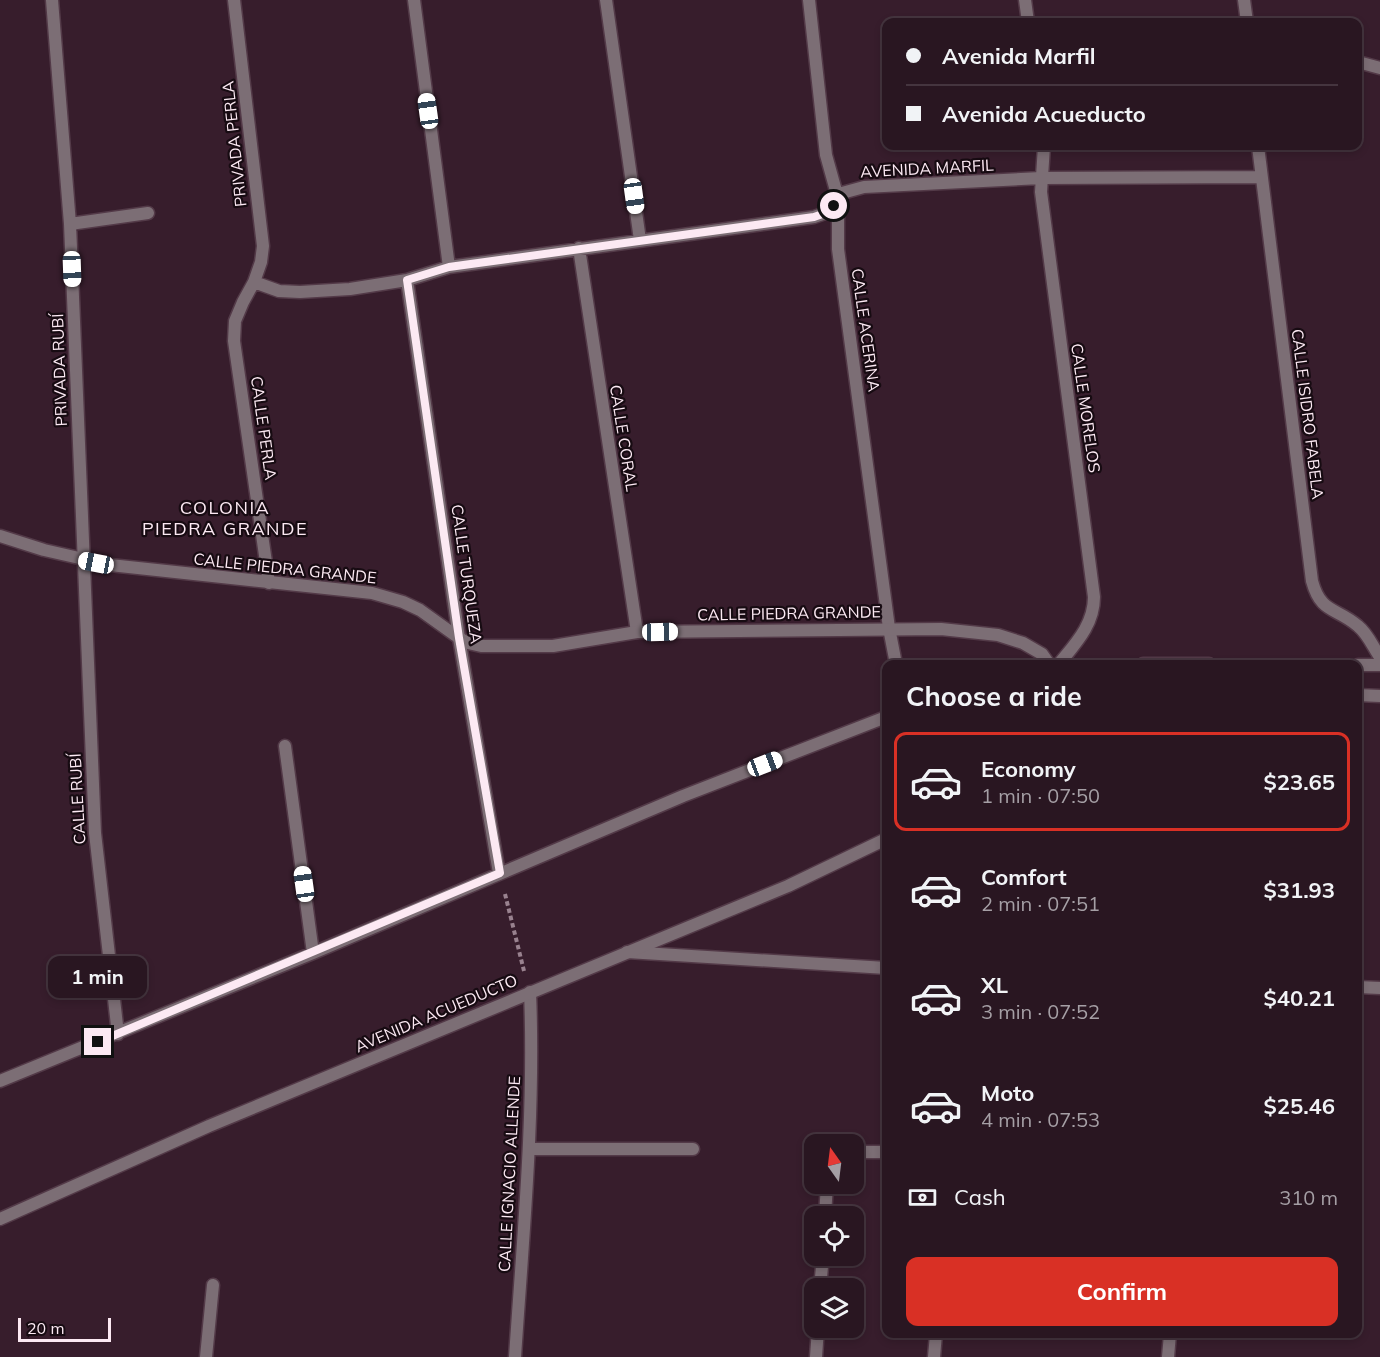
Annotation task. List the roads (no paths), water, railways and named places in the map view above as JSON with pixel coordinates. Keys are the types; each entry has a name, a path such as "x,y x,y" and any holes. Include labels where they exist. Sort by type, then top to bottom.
{"street":[{"name":"PRIVADA RUBÍ","path":"52,0 70,224 82,560"},
{"name":"PRIVADA PERLA","path":"234,0 263,246 261,262 254,282"},
{"path":"414,0 449,267"},
{"path":"606,0 640,240"},
{"name":"CALLE ACERINA","path":"809,0 826,155 838,198 838,249 895,660"},
{"path":"1025,0 1027,18"},
{"path":"1244,0 1246,18"},
{"path":"1362,63 1380,68"},
{"name":"CALLE MORELOS","path":"1044,150 1041,178 1043,207 1094,597 1092,619 1062,660"},
{"name":"CALLE ISIDRO FABELA","path":"1258,150 1314,588 1320,602 1350,620 1364,632 1380,657"},
{"name":"AVENIDA MARFIL","path":"254,282 279,291 350,289 407,280 449,267 814,217 828,212 838,198 848,190 864,188 1041,178 1261,177"},
{"path":"70,224 148,213"},
{"name":"CALLE CORAL","path":"579,248 638,632"},
{"name":"CALLE TURQUEZA","path":"407,280 459,638 500,873"},
{"name":"CALLE PERLA","path":"254,282 235,321 234,341 269,583"},
{"name":"CALLE PIEDRA GRANDE","path":"0,536 82,560 110,565 372,593 403,602 420,610 459,638 481,646 533,647 638,632 941,628 998,635 1023,643 1042,654 1046,660"},
{"name":"CALLE RUBÍ","path":"82,560 95,833 118,1034"},
{"path":"1362,665 1380,664"},
{"path":"1362,695 1380,696"},
{"path":"0,1081 313,953 683,796 882,719"},
{"path":"285,746 313,953"},
{"name":"AVENIDA ACUEDUCTO","path":"0,1220 209,1126 788,886 882,841"},
{"path":"626,952 882,968"},
{"path":"1362,987 1380,987"},
{"name":"CALLE IGNACIO ALLENDE","path":"516,1357 529,1149 530,992"},
{"path":"529,1149 693,1149"},
{"path":"864,1152 882,1152"},
{"path":"206,1357 213,1285"},
{"path":"816,1357 817,1338"},
{"path":"934,1357 936,1338"},
{"path":"1168,1357 1170,1338"}],"district":[{"name":"COLONIA PIEDRA GRANDE","path":"225,518"}]}
